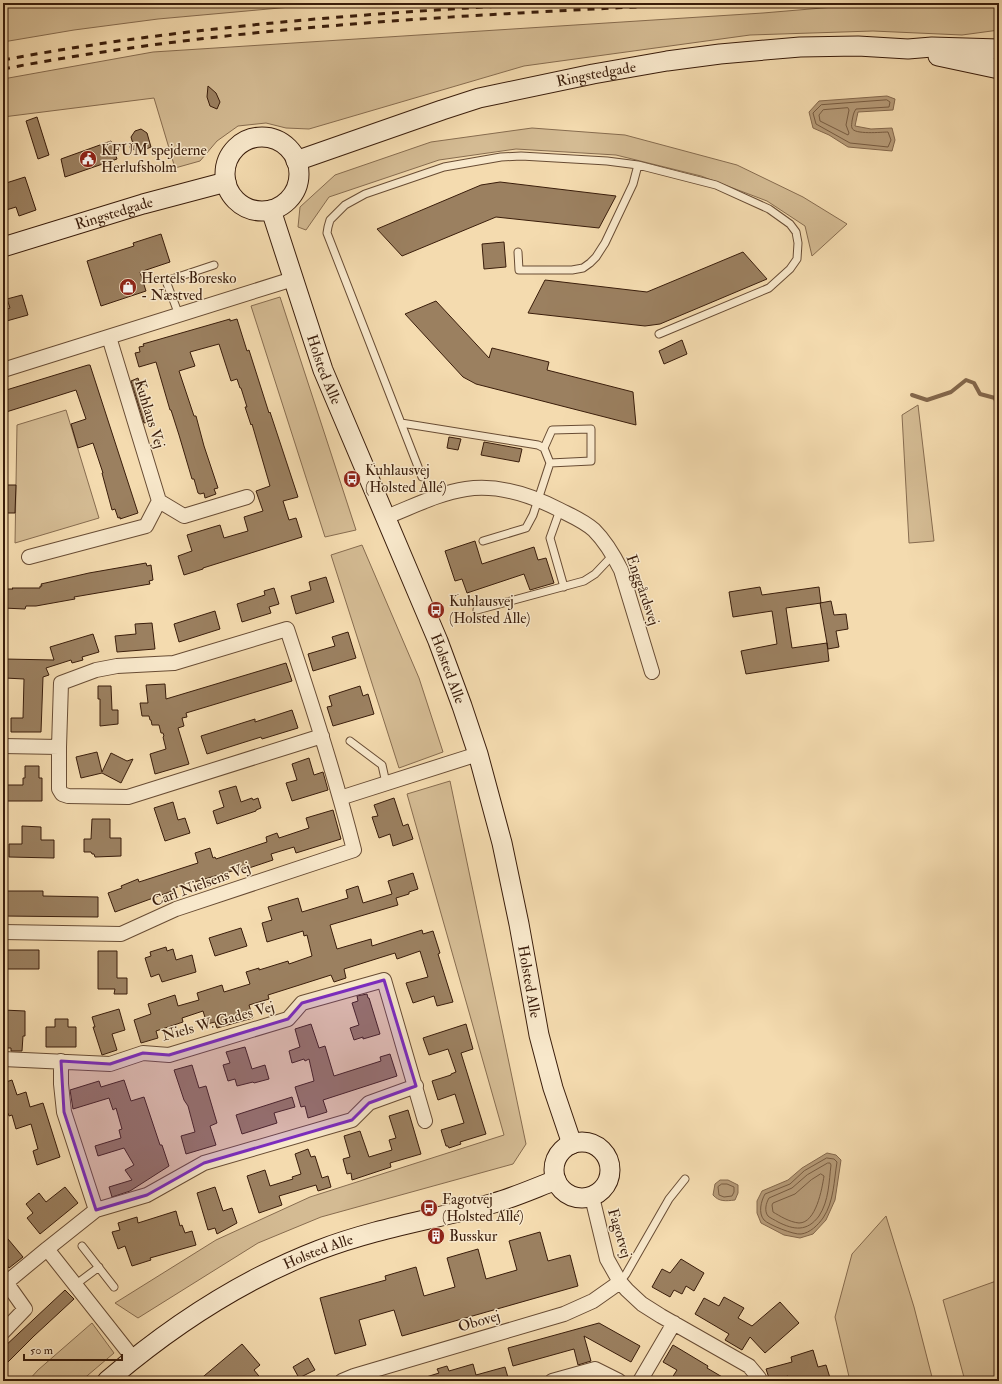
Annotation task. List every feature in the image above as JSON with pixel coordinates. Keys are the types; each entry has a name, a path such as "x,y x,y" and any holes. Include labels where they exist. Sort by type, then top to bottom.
{"street":[{"name":"Ringstedgade","path":"296,161 473,100 593,74 684,59 775,49 840,46 908,49 932,47 999,49"},
{"name":"Ringstedgade","path":"908,49 999,69"},
{"path":"257,137 270,138 281,142 290,151 296,161 298,173 297,186 291,196 282,205 271,210 259,211 248,208 238,202 230,193 226,182 225,170 228,158 235,148 245,141 257,137"},
{"name":"Ringstedgade","path":"3,247 143,204 226,182"},
{"name":"Holsted Alle","path":"271,210 323,370 438,640 478,754 502,843 519,924 539,1035 553,1088 572,1144"},
{"path":"3,370 293,278"},
{"name":"Kuhlaus Vej","path":"109,337 159,501"},
{"name":"Enggårdsvej","path":"386,517 449,493 466,489 488,488 516,492 538,500 577,518 590,528 613,555 621,570 652,672"},
{"path":"29,557 146,526 159,501 184,516 247,496"},
{"name":"Carl Nielsens Vej","path":"3,932 121,934 176,909 354,850 322,736 287,629 174,663 116,666 96,670 61,683 59,746 60,789 62,794 68,796 128,797 322,736"},
{"path":"3,746 59,746"},
{"path":"340,798 386,782 478,754"},
{"name":"Niels W. Gades Vej","path":"3,1059 110,1064 143,1053 169,1055 288,1019 302,1003 384,980 425,1121"},
{"path":"61,1061 61,1084 64,1112 96,1210"},
{"path":"3,1332 25,1309 5,1280 96,1210 147,1195 204,1163 352,1120 369,1103 416,1086"},
{"path":"581,1142 591,1144 599,1148 606,1156 610,1174 607,1184 600,1192 592,1197 583,1198 571,1195 560,1188 556,1180 555,1167 559,1155 572,1144 581,1142"},
{"name":"Holsted Alle","path":"107,1381 133,1358 204,1307 259,1277 319,1250 376,1232 495,1203 556,1180"},
{"name":"Fagotvej","path":"592,1197 607,1259 620,1282 627,1290 642,1304 749,1366 760,1381"},
{"path":"47,1249 133,1358"},
{"name":"Obovej","path":"342,1381 361,1374 564,1314 593,1301 620,1282"},
{"path":"640,1381 674,1323"},
{"path":"552,1381 595,1369 619,1381"}],"lane":[{"path":"422,477 327,233 333,216 345,205 365,194 436,170 501,157 527,156 638,165 716,185 769,210 790,224 796,232 798,244 797,259 790,269 769,288 659,334"},
{"path":"518,252 519,270 572,270 583,268 590,263 605,243 633,184 638,165"},
{"path":"179,315 166,281 214,265"},
{"path":"401,423 538,445 544,448 550,463 533,515 526,528 483,542"},
{"path":"544,448 552,430 591,429 591,461 550,463"},
{"path":"560,510 550,538 564,587"},
{"path":"477,610 584,581 613,555"},
{"path":"350,741 382,765 386,782"},
{"path":"620,1282 669,1199 685,1179"},
{"path":"82,1246 114,1287"},
{"path":"75,1285 99,1267"}],"highlighted area":[{"path":"384,980 416,1086 369,1103 352,1120 204,1163 147,1195 96,1210 64,1112 61,1061 110,1064 143,1053 169,1055 288,1019 302,1003"}],"shaded area":[{"path":"3,3 335,3 158,19 74,30 3,42"},
{"path":"881,3 999,3 999,30 962,35 873,31 750,35 524,66 309,129 286,128 266,123 238,126 217,141 200,161 175,168 154,98 3,117 3,79 153,52 763,13"},
{"path":"532,128 625,135 737,165 803,197 847,224 812,256 805,226 767,201 701,176 616,155 516,149 439,160 329,197 306,230 298,227 300,207 335,175 431,142"},
{"path":"280,297 356,530 325,537 251,306"},
{"path":"918,405 934,541 909,543 902,415"},
{"path":"66,410 99,518 15,543 17,425"},
{"path":"362,545 419,678 443,752 399,768 331,555"},
{"path":"450,781 526,1144 513,1164 321,1217 258,1243 138,1318 115,1303 216,1240 310,1197 504,1135 407,794"},
{"path":"886,1216 914,1307 933,1381 850,1381 835,1317 852,1254"},
{"path":"999,1280 999,1381 965,1381 943,1300"},
{"path":"92,1323 114,1353 81,1381 28,1381 38,1370"}],"water":[{"path":"887,96 895,99 893,110 858,112 855,126 871,129 892,128 895,140 892,151 848,147 829,135 813,128 809,112 819,101"},
{"path":"827,1153 836,1155 841,1160 835,1200 826,1220 813,1234 800,1238 784,1235 761,1223 757,1213 757,1201 762,1191 788,1180 802,1168"},
{"path":"720,1180 728,1180 738,1185 738,1193 735,1200 720,1200 713,1195 715,1184"}],"building":[{"path":"208,86 216,93 220,102 217,109 210,106 207,97"},
{"path":"37,117 49,155 38,159 26,121"},
{"path":"141,129 147,133 151,147 139,152 129,147 133,144 131,137 135,131"},
{"name":"KFUM spejderne Herlufsholm","path":"111,141 117,159 65,177 61,159"},
{"path":"25,177 36,210 19,216 16,207 3,211 3,184"},
{"path":"500,182 616,196 599,228 496,217 402,256 377,229 481,185"},
{"path":"161,234 170,262 140,272 146,291 101,306 87,261 134,246 133,243"},
{"path":"504,242 506,267 484,269 482,244"},
{"path":"743,252 767,279 660,324 645,326 528,313 545,280 647,292"},
{"path":"22,295 28,315 3,322 3,311 10,308 7,299"},
{"path":"436,301 489,358 492,348 549,362 547,370 633,392 636,425 476,384 463,377 405,314"},
{"path":"230,319 230,321 237,319 247,351 249,350 269,413 270,412 298,497 283,501 289,520 296,518 302,537 184,575 178,556 192,551 187,535 220,525 224,538 248,531 244,517 263,511 256,491 270,486 252,424 251,425 245,407 247,407 241,388 237,379 231,381 219,344 190,352 195,366 179,371 194,416 196,416 218,488 214,489 216,494 205,498 204,493 198,493 194,479 192,479 156,362 139,367 135,353 140,352 139,347 144,346 143,344"},
{"path":"682,340 687,354 664,364 659,351"},
{"path":"90,365 138,513 120,519 120,517 118,518 115,509 112,510 103,473 93,443 78,448 71,424 86,419 76,390 3,413 3,391"},
{"path":"138,378 152,421 144,423 131,381"},
{"path":"449,437 461,439 458,450 447,448"},
{"path":"484,442 522,449 519,462 481,455"},
{"path":"3,485 16,485 15,513 3,513"},
{"path":"475,541 482,564 534,547 538,560 546,558 554,583 530,590 524,574 467,593 462,579 455,581 445,551"},
{"path":"146,563 147,566 151,565 153,580 149,581 150,584 74,597 75,599 36,606 26,606 25,609 3,608 3,589 40,588 40,586 42,586 41,584 89,573"},
{"path":"326,577 334,602 296,614 291,596 311,590 309,582"},
{"path":"760,587 762,595 819,587 821,603 786,608 792,648 827,643 829,661 746,674 741,651 777,644 772,611 733,617 729,592"},
{"path":"274,588 279,604 269,607 271,613 242,622 237,604 265,595 264,591"},
{"path":"831,601 834,615 846,614 848,629 836,631 839,647 828,649 820,603"},
{"path":"215,611 220,629 179,642 174,624"},
{"path":"152,623 155,649 117,652 115,636 136,634 135,624"},
{"path":"348,632 356,658 313,671 308,654 335,646 332,637"},
{"path":"93,634 99,652 82,657 83,660 72,663 71,660 46,668 49,675 43,677 41,732 11,732 11,718 23,718 24,679 5,678 5,659 54,660 50,647"},
{"path":"286,663 292,681 186,713 187,717 182,718 184,726 178,728 189,764 155,774 150,754 166,749 164,736 163,733 161,733 159,725 152,725 149,716 142,716 140,703 148,703 146,685 165,684 166,699"},
{"path":"98,686 111,686 112,710 118,710 118,724 100,726 100,699 98,699"},
{"path":"360,686 363,696 368,694 374,714 333,726 327,707 332,706 329,696"},
{"path":"292,710 298,728 262,739 261,737 207,754 201,736 255,719 255,722"},
{"path":"97,752 102,772 111,753 127,761 133,759 121,783 102,773 81,778 76,757"},
{"path":"309,758 314,775 323,772 328,790 292,801 286,783 297,780 292,764"},
{"path":"25,766 39,766 39,778 42,778 42,801 7,801 7,785 23,785 23,778 25,778"},
{"path":"236,786 241,802 252,798 253,800 258,798 261,808 217,824 213,811 224,807 219,791"},
{"path":"394,798 403,826 408,824 413,839 393,846 390,834 379,838 372,817 378,816 374,805"},
{"path":"173,802 178,820 185,818 190,833 165,841 154,808"},
{"path":"333,810 341,839 296,853 294,847 271,854 273,860 240,871 239,869 174,888 175,890 115,912 108,893 122,888 121,886 138,879 139,882 198,863 195,853 210,848 213,858 215,857 216,859 267,842 266,837 277,833 279,838 309,828 306,818"},
{"path":"92,819 110,819 110,838 121,838 121,856 95,857 91,852 84,852 84,839 91,839"},
{"path":"22,826 41,827 41,840 54,840 54,858 9,857 9,844 22,844"},
{"path":"413,873 418,889 409,892 409,894 396,898 398,905 330,925 337,949 371,939 372,946 422,930 423,934 433,931 440,953 438,954 453,1002 437,1006 434,996 413,1003 406,983 428,977 420,951 397,959 395,953 344,969 346,978 334,982 331,975 268,995 269,999 249,1005 253,1018 217,1028 215,1022 207,1024 203,1011 182,1018 183,1022 156,1031 158,1038 141,1043 134,1020 151,1014 148,1004 175,995 178,1006 199,1000 197,993 222,985 224,992 250,984 246,972 259,968 259,970 288,961 289,964 312,956 307,935 304,936 303,931 267,942 262,923 272,920 268,907 298,898 302,912 348,898 346,890 358,886 363,903 392,894 388,881"},
{"path":"6,891 43,891 43,896 98,897 98,917 3,916 3,897 6,897"},
{"path":"241,928 247,946 215,956 209,938"},
{"path":"166,947 167,951 173,949 176,960 192,955 196,972 162,982 159,974 151,977 145,958 151,956 150,952"},
{"path":"3,950 39,950 39,969 3,969"},
{"path":"98,951 117,951 117,978 127,978 127,994 114,994 115,989 98,989"},
{"path":"367,994 380,1034 354,1040 350,1028 359,1025 352,1003 358,1001 357,996"},
{"path":"119,1009 125,1030 112,1034 117,1050 102,1055 93,1027 95,1027 92,1017"},
{"path":"3,1010 25,1011 25,1036 23,1036 22,1051 11,1051 11,1048 3,1048"},
{"path":"55,1019 68,1019 68,1027 76,1027 76,1047 46,1047 46,1027 55,1027"},
{"path":"311,1024 319,1048 325,1046 334,1076 381,1061 380,1057 390,1054 397,1076 323,1100 327,1112 308,1118 305,1106 301,1107 295,1087 314,1081 309,1059 292,1063 289,1051 300,1047 295,1029"},
{"path":"466,1024 473,1049 461,1053 486,1134 460,1142 461,1144 449,1148 446,1146 441,1130 464,1123 455,1094 438,1100 432,1081 456,1072 448,1049 429,1055 423,1038"},
{"path":"245,1047 252,1069 265,1065 269,1079 237,1086 235,1079 228,1081 223,1065 230,1063 226,1052"},
{"path":"192,1065 199,1088 206,1086 217,1123 210,1126 216,1145 186,1154 181,1136 195,1132 188,1106 184,1100 174,1070"},
{"path":"12,1080 17,1095 26,1092 30,1107 43,1103 60,1157 37,1165 33,1151 38,1149 31,1124 16,1129 12,1115 9,1116 8,1113 3,1115 3,1083"},
{"path":"124,1080 131,1101 144,1097 160,1145 162,1145 169,1166 130,1191 112,1197 109,1187 132,1180 125,1170 134,1165 124,1148 98,1156 95,1146 121,1138 119,1130 122,1129 116,1108 113,1110 109,1098 73,1109 70,1090 99,1081 101,1087"},
{"path":"292,1097 295,1107 274,1113 277,1123 242,1134 236,1115"},
{"path":"408,1110 421,1154 390,1163 391,1167 352,1180 351,1173 347,1174 343,1159 350,1157 344,1136 360,1131 369,1157 392,1150 389,1140 396,1138 389,1116"},
{"path":"308,1149 311,1157 315,1156 322,1178 328,1176 331,1187 318,1191 316,1185 279,1196 282,1205 259,1213 247,1176 265,1170 270,1186 293,1179 292,1177 301,1174 295,1154"},
{"path":"65,1187 78,1203 40,1234 27,1218 33,1213 26,1204 39,1193 46,1202"},
{"path":"215,1187 223,1211 232,1208 237,1223 217,1234 215,1228 208,1230 197,1193"},
{"path":"176,1211 180,1226 182,1225 185,1233 192,1231 196,1245 150,1258 151,1260 132,1266 125,1246 118,1249 112,1232 120,1230 118,1223 137,1217 138,1223"},
{"path":"540,1232 548,1261 570,1255 578,1286 402,1336 394,1310 359,1320 366,1345 335,1354 320,1298 386,1280 385,1276 416,1267 424,1296 455,1287 447,1258 478,1249 486,1279 517,1270 509,1241"},
{"path":"3,1233 23,1257 9,1268 3,1260"},
{"path":"681,1259 704,1273 694,1291 686,1286 682,1294 674,1290 670,1297 652,1287 662,1269 670,1273"},
{"path":"65,1290 74,1299 3,1367 3,1348"},
{"path":"724,1297 744,1308 738,1318 752,1326 780,1302 799,1323 765,1353 750,1337 742,1350 725,1340 729,1334 695,1314 704,1298 719,1306"},
{"path":"599,1323 640,1346 631,1362 584,1336 591,1361 578,1365 574,1349 513,1366 508,1348"},
{"path":"242,1344 260,1365 254,1370 263,1381 198,1381"},
{"path":"673,1345 708,1366 707,1368 729,1381 670,1381 677,1370 663,1362"},
{"path":"813,1350 818,1367 826,1365 831,1381 790,1381 788,1376 770,1381 766,1369 792,1362 791,1357"},
{"path":"308,1358 315,1370 299,1378 293,1367"},
{"path":"473,1364 476,1375 505,1367 509,1381 423,1381 423,1378 439,1373 437,1369 447,1366 449,1371"}],"waterway":[{"path":"912,395 927,400 951,392 966,380 974,383 980,394 995,398 999,410"}],"railway":[{"path":"3,60 140,38 278,22 416,11 555,3"},
{"path":"3,69 180,41 269,32 447,17 715,3"}],"place":[{"name":"KFUM spejderne Herlufsholm","path":"88,159"},
{"name":"Hertels Boresko - Næstved","path":"128,287"},
{"name":"Kuhlausvej (Holsted Allé)","path":"352,479"},
{"name":"Kuhlausvej (Holsted Alle)","path":"436,610"},
{"name":"Fagotvej (Holsted Allé)","path":"429,1208"},
{"name":"Busskur","path":"436,1236"}]}
